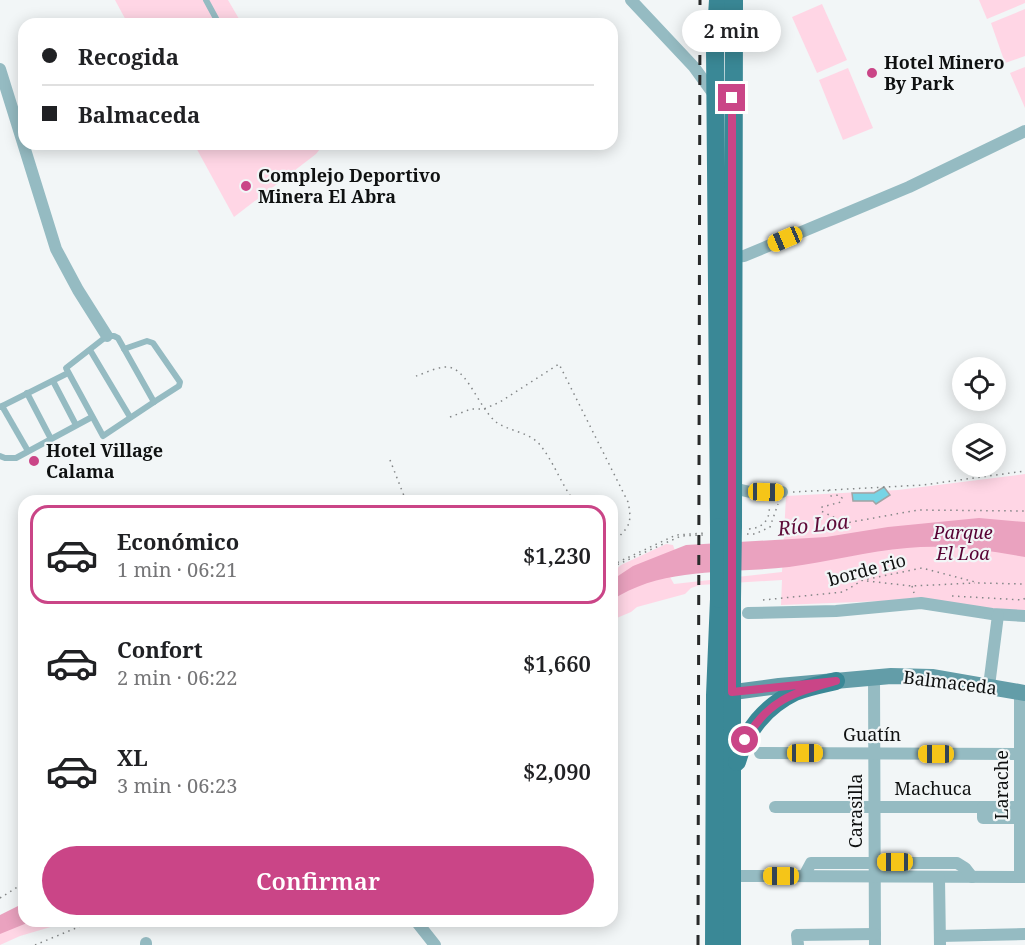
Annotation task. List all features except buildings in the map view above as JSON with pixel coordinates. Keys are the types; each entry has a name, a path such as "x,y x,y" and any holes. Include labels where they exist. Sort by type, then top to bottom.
{"main road":[{"path":"718,0 715,48 724,98 733,257 733,488 726,529"},
{"path":"714,945 726,599 724,98 734,0"},
{"name":"Balmaceda","path":"724,693 874,676 932,677 1023,693"},
{"path":"733,778 745,740 763,715 778,702 797,691 836,681"},
{"path":"724,693 733,778 732,945"}],"street":[{"path":"631,0 724,98"},
{"path":"687,61 703,61 712,55 715,48"},
{"path":"0,69 18,127"},
{"path":"733,257 744,256 909,188 1025,131"},
{"path":"25,150 56,249 107,336"},
{"path":"733,488 750,492 782,492"},
{"path":"748,614 921,603 998,615 1025,616"},
{"path":"988,686 998,615"},
{"name":"Carasilla","path":"874,676 875,940"},
{"name":"Larache","path":"1022,877 1020,754 1023,693"},
{"name":"Guatín","path":"760,753 1020,754"},
{"name":"Machuca","path":"775,807 983,807 1021,815"},
{"path":"804,876 810,863 874,862 957,863 965,868 972,877"},
{"path":"733,876 1022,877"},
{"path":"939,878 940,940 1025,934"},
{"path":"421,927 435,945"},
{"path":"798,940 875,940"}],"lane":[{"path":"206,0 216,18"},
{"path":"124,349 147,341 153,343 180,382 179,386 103,436 92,417 66,368 107,336 118,338 124,349 154,402"},
{"path":"90,350 130,417"},
{"path":"28,451 1,407 69,373"},
{"path":"53,381 76,425"},
{"path":"27,393 51,439"},
{"path":"0,456 16,458 92,417"}],"path":[{"path":"450,417 471,409 484,409 500,402 559,364 628,502 631,518 628,528 618,537"},
{"path":"416,376 442,368 452,368 462,376 484,409 496,422 540,444 569,495"},
{"path":"390,460 404,495"},
{"path":"782,492 923,485 1025,471"},
{"path":"828,490 831,496 839,495 842,502 822,507 821,511 846,523 918,510 1025,511"},
{"path":"618,562 676,535 726,529 756,529 767,521 770,510 766,492"},
{"name":"borde rio","path":"762,612 762,600 843,592 863,580 922,568 979,583 1025,584"},
{"path":"863,580 912,586 979,583"},
{"path":"912,586 916,596"},
{"path":"949,597 956,595 1023,600 1025,598"},
{"path":"0,898 18,887"},
{"path":"35,945 78,927"}],"green space":[{"path":"115,0 228,0 238,18 125,18"},
{"path":"979,0 1025,0 1025,3 987,19"},
{"path":"822,4 847,60 817,73 792,17"},
{"path":"1025,9 1025,56 1005,63 991,23"},
{"path":"1025,67 1025,108 1010,73"},
{"path":"848,68 873,128 843,140 819,80"},
{"name":"Complejo Deportivo Minera El Abra","path":"197,150 319,150 316,154 234,217"},
{"name":"Parque El Loa","path":"1025,474 1025,615 908,600 781,605 782,580 700,585 691,588 685,594 637,607 618,617 618,568 666,544 673,545 675,551 670,577 674,584 782,572 786,496 898,490"},
{"path":"0,918 18,920 18,927 51,927 20,936 0,945"}],"shaded area":[{"path":"979,518 1025,522 1025,557 952,547 892,549 789,567 675,576 653,581 618,597 618,576 633,566 686,545 826,537 888,527"},
{"path":"18,906 18,927 0,934 0,915"}],"railway":[{"path":"698,945 700,0"}],"place":[{"name":"Hotel Minero By Park","path":"872,73"},
{"name":"Complejo Deportivo Minera El Abra","path":"246,186"},
{"name":"Hotel Village Calama","path":"34,461"}],"route":[{"path":"732,98 734,335 732,692 836,681 797,691 778,702 763,715 745,740"}],"water label":[{"name":"Río Loa","path":"813,525"}]}
